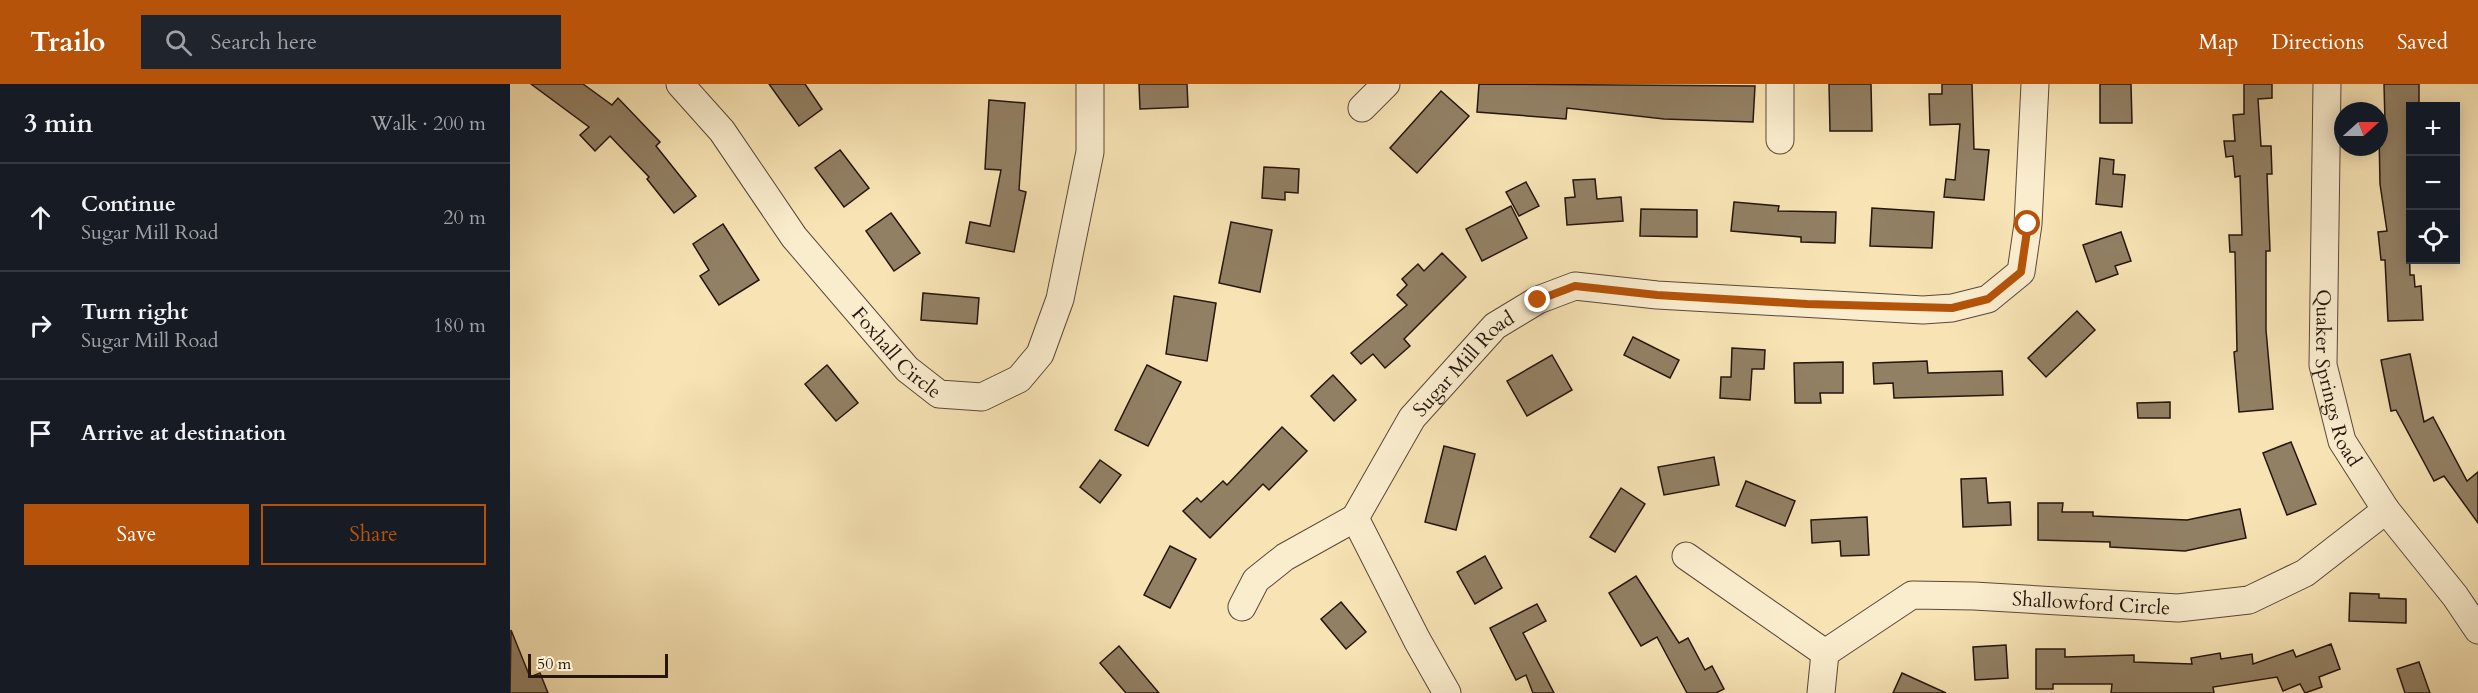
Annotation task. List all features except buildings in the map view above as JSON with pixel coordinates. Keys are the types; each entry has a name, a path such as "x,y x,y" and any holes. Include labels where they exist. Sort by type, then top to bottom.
{"street":[{"name":"Foxhall Circle","path":"680,84 722,131 794,237 907,369 939,394 982,397 1019,379 1040,354 1060,299 1090,152 1090,84"},
{"path":"1362,108 1386,84"},
{"path":"1780,84 1780,141"},
{"name":"Sugar Mill Road","path":"1355,518 1412,418 1495,326 1538,300 1575,286 1657,295 1923,309 1952,308 1988,299 2021,272 2028,224 2035,84"},
{"name":"Quaker Springs Road","path":"2327,84 2323,365 2342,441 2386,510 2455,596 2478,630"},
{"name":"Shallowford Circle","path":"1825,653 1912,595 1974,596 2178,608 2248,600 2305,573 2386,510"},
{"path":"1242,607 1256,580 1285,557 1355,518 1417,640 1447,693"},
{"path":"1686,556 1825,653 1821,693"}],"route":[{"path":"1538,300 1575,286 1657,295 1807,304 1952,308 1988,299 2021,272 2028,224"}]}
